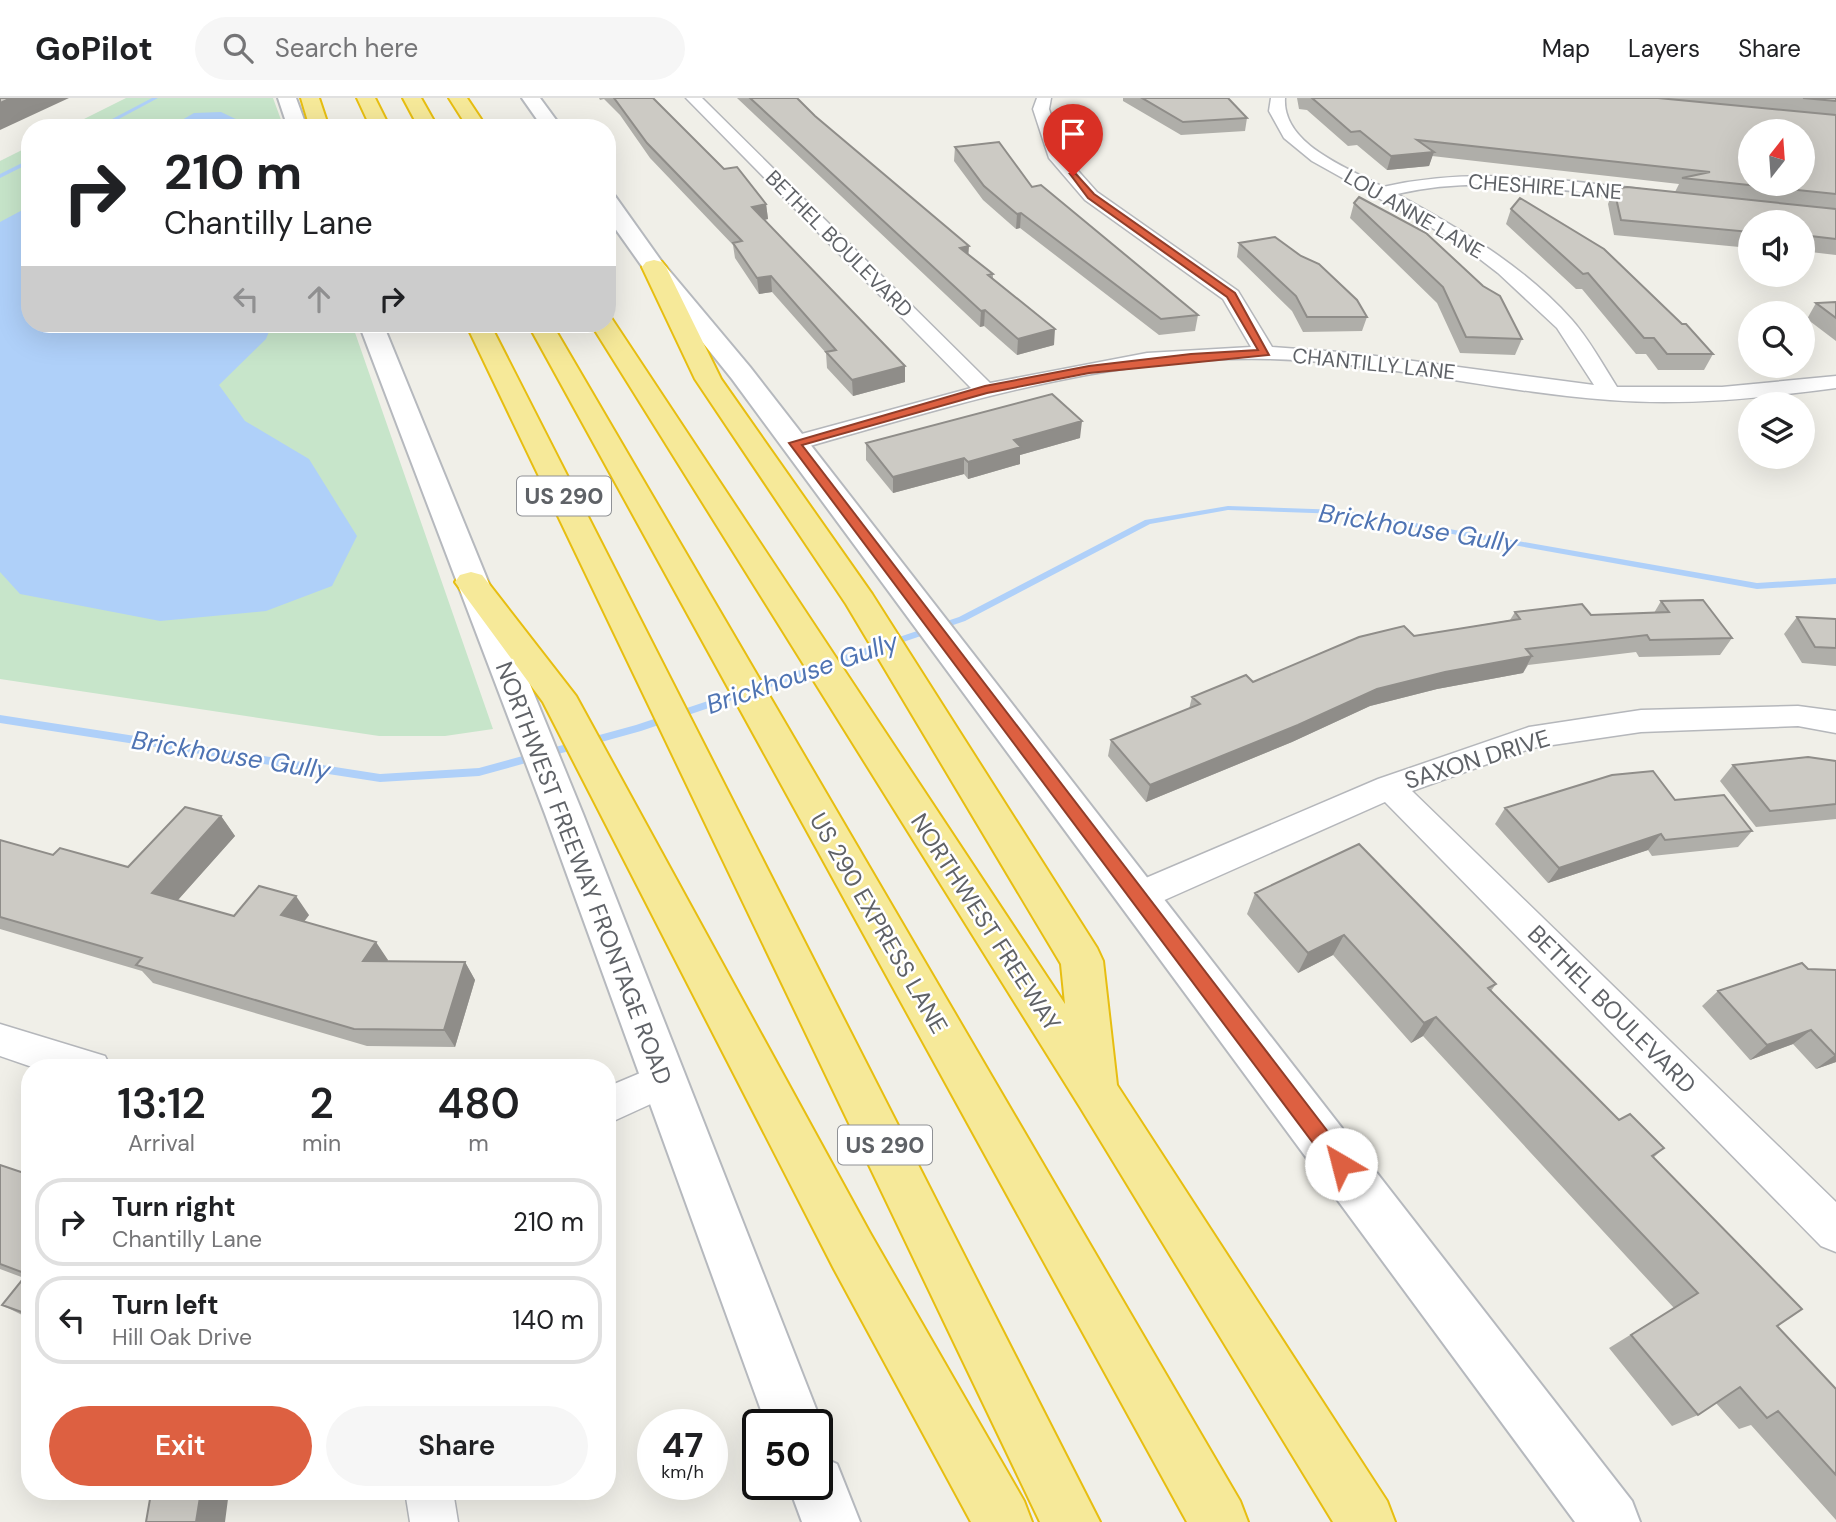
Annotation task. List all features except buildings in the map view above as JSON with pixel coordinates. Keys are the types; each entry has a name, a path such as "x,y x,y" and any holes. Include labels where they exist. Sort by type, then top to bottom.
{"highway":[{"path":"310,98 317,119"},
{"path":"366,98 376,119"},
{"path":"412,98 424,119"},
{"path":"458,98 472,119"},
{"path":"654,267 708,379 860,601 1082,961 1096,1092"},
{"name":"US 290","path":"482,333 1071,1522"},
{"name":"US 290 EXPRESS LANE","path":"545,333 1219,1522"},
{"name":"NORTHWEST FREEWAY","path":"609,333 1096,1092 1366,1522"},
{"path":"471,582 558,696 852,1251 1003,1522"}],"main road":[{"path":"287,98 295,119"},
{"path":"531,98 546,119"},
{"path":"616,214 654,267 795,443 1611,1522"},
{"name":"NORTHWEST FREEWAY FRONTAGE ROAD","path":"374,333 564,814 788,1409"},
{"path":"823,1500 831,1522"}],"street":[{"name":"BETHEL BOULEVARD","path":"693,98 985,390"},
{"path":"1044,98 1041,109 1055,155 1091,196 1231,295 1265,353"},
{"name":"LOU ANNE LANE","path":"1278,98 1277,111 1290,135 1318,158 1465,239 1505,269 1565,324 1611,394"},
{"name":"CHESHIRE LANE","path":"1380,193 1445,181 1499,181 1677,199"},
{"name":"CHANTILLY LANE","path":"795,443 985,390 1115,365 1265,353 1367,359 1611,394 1771,391 1836,382"},
{"name":"SAXON DRIVE","path":"1139,896 1389,787 1528,738 1641,721 1798,716 1836,722"},
{"name":"BETHEL BOULEVARD","path":"1389,787 1832,1220"},
{"path":"0,1040 62,1059"},
{"path":"616,1102 664,1080"},
{"path":"430,1500 433,1522"}],"green space":[{"path":"126,98 273,98 281,119 84,119"},
{"path":"21,150 21,333 355,333 493,729 445,736 379,736 0,679 0,161"}],"water":[{"path":"221,112 236,119 184,119 194,113"},
{"path":"21,211 21,333 268,333 266,339 219,385 245,421 309,459 357,536 332,586 266,611 160,621 20,594 0,572 0,222"}],"waterway":[{"path":"115,119 156,98"},
{"path":"0,176 21,166"},
{"name":"Brickhouse Gully","path":"0,719 380,778 479,772 638,728 962,619 1148,522 1228,508 1341,512 1757,586 1836,581"}],"route":[{"path":"1073,176 1091,196 1231,295 1265,353 1191,357 1089,369 985,390 795,443 1341,1164"}]}
